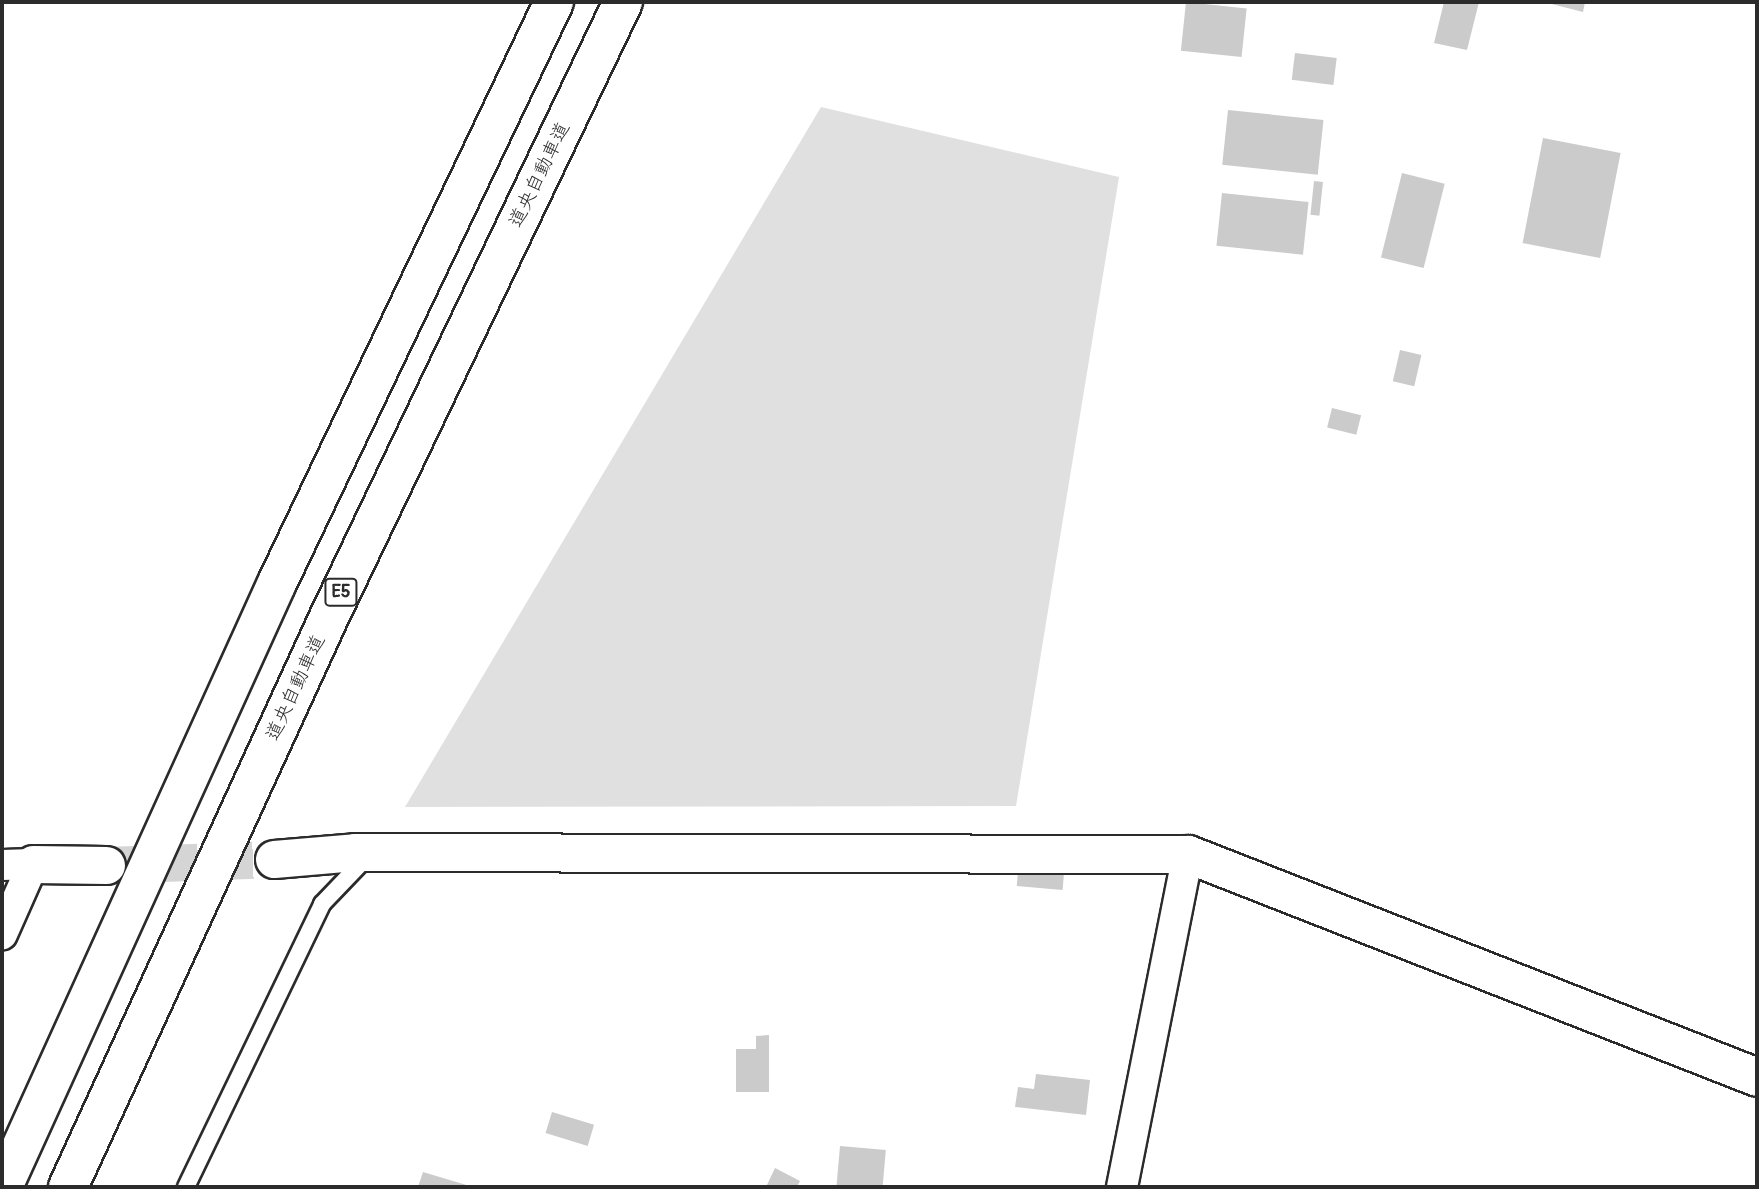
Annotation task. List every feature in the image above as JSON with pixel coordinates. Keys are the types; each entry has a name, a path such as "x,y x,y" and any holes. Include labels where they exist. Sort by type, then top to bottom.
{"highway":[{"path":"3,1187 277,583 554,2"},
{"name":"道央自動車道","path":"68,1187 329,617 623,2"}],"street":[{"path":"274,859 372,852 1188,854 1757,1076"},
{"path":"1122,1187 1188,854"},
{"path":"2,934 17,864 106,865"}],"lane":[{"path":"187,1187 322,904 372,852"}],"shaded area":[{"path":"821,107 1119,177 1016,806 405,807"}],"building":[{"path":"1186,2 1247,8 1242,57 1181,51"},
{"path":"1444,2 1479,2 1467,50 1434,43"},
{"path":"1544,2 1585,2 1583,12"},
{"path":"1295,53 1337,58 1333,85 1292,80"},
{"path":"1228,110 1323,120 1318,175 1222,165"},
{"path":"1543,138 1621,153 1600,258 1523,243"},
{"path":"1402,173 1445,184 1424,268 1381,257"},
{"path":"1314,181 1323,182 1319,216 1310,215"},
{"path":"1222,193 1309,202 1303,255 1216,246"},
{"path":"1400,350 1421,355 1414,386 1393,381"},
{"path":"1332,408 1361,415 1356,435 1327,427"},
{"path":"1019,860 1065,864 1063,890 1017,886"},
{"path":"769,1035 769,1092 736,1092 736,1049 756,1049 756,1036"},
{"path":"1036,1074 1090,1080 1086,1115 1015,1107 1018,1087 1034,1089"},
{"path":"552,1112 594,1125 588,1146 546,1133"},
{"path":"840,1146 886,1150 883,1187 836,1187"},
{"path":"775,1168 800,1181 797,1187 766,1187"},
{"path":"423,1172 473,1187 418,1187"}],"tunnel":[{"path":"106,865 274,859"}]}
